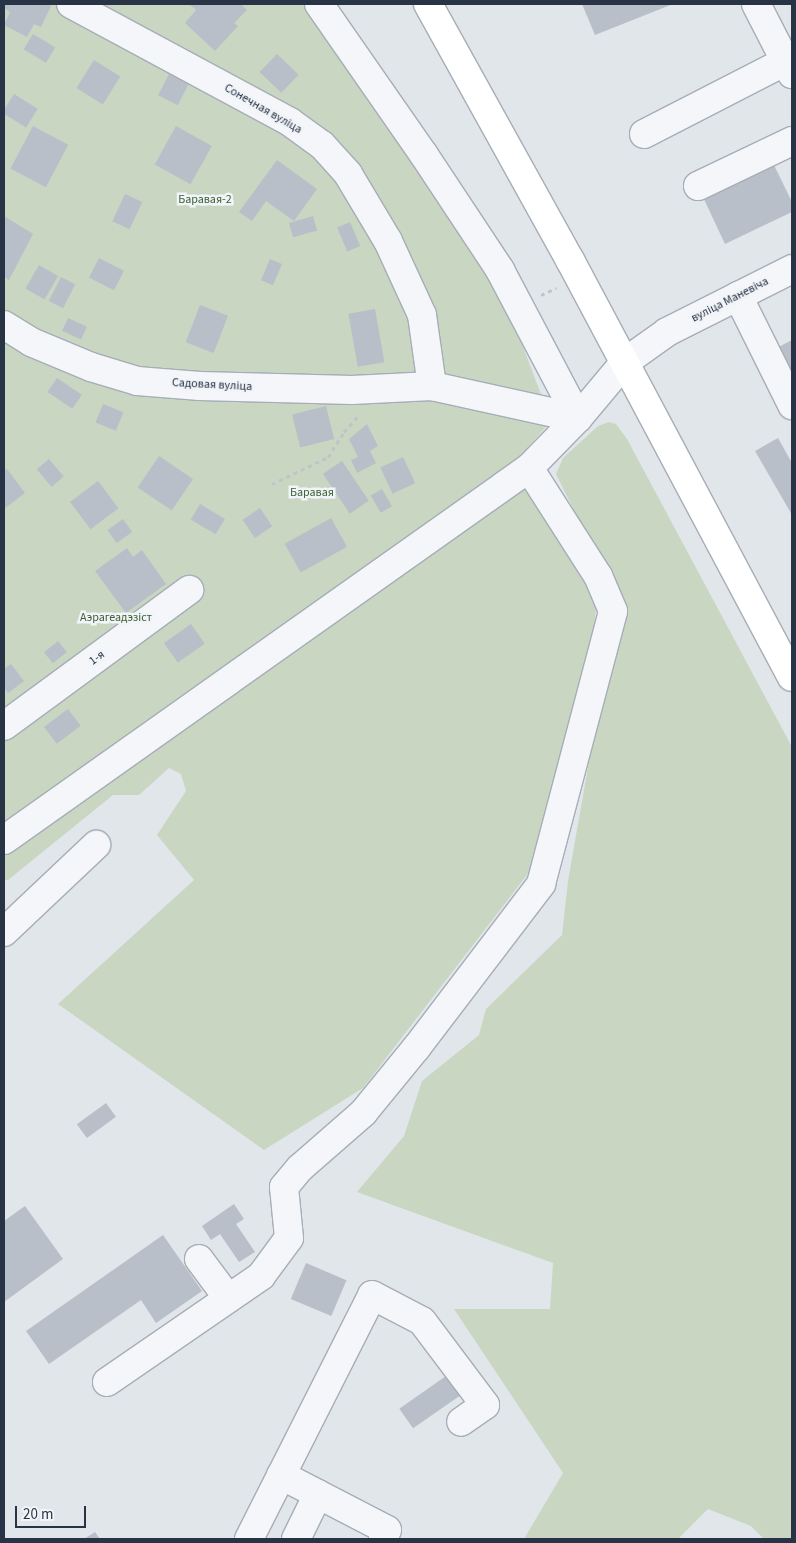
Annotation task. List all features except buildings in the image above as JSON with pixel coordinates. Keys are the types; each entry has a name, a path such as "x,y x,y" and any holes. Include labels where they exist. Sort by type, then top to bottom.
{"main road":[{"path":"428,4 625,362 792,677"}],"street":[{"name":"Сонечная вуліца","path":"71,4 290,122 322,145 348,174 388,241 422,315 432,386"},
{"path":"319,4 500,270 578,418"},
{"path":"644,134 789,68 756,4"},
{"path":"698,186 792,141"},
{"name":"вуліца Маневіча","path":"4,840 530,468 578,418 625,362 667,332 792,269"},
{"path":"738,296 792,405"},
{"name":"Садовая вуліца","path":"4,325 32,342 91,367 137,381 200,386 352,390 432,386 578,418"},
{"path":"107,1382 261,1276 288,1238 284,1187 300,1168 363,1113 417,1047 541,884 613,611 598,576 530,468"},
{"name":"1-я","path":"4,726 189,590"},
{"path":"4,932 96,845"},
{"path":"200,1259 228,1298"},
{"path":"249,1539 372,1296 422,1321 485,1405 461,1422"},
{"path":"281,1475 387,1530 382,1539"},
{"path":"296,1539 318,1494"}],"path":[{"path":"272,484 328,457 344,432 382,389"}],"green space":[{"path":"4,4 310,4 496,275 551,421 521,455 324,603 523,485 584,580 596,610 590,663 530,871 363,1088 264,1150 58,1004 194,880 157,835 186,791 181,774 169,768 139,795 113,795 8,880 4,880"},
{"path":"609,422 616,424 627,439 792,747 792,1539 764,1539 751,1526 708,1509 678,1539 524,1539 563,1473 454,1309 550,1309 553,1263 357,1192 404,1136 422,1081 479,1035 486,1009 562,935 568,881 606,665 607,577 556,474 563,458 598,426"}],"park label":[{"name":"Баравая-2","path":"205,200"},
{"name":"Баравая","path":"312,493"},
{"name":"Аэрагеадэзіст","path":"116,618"}]}
